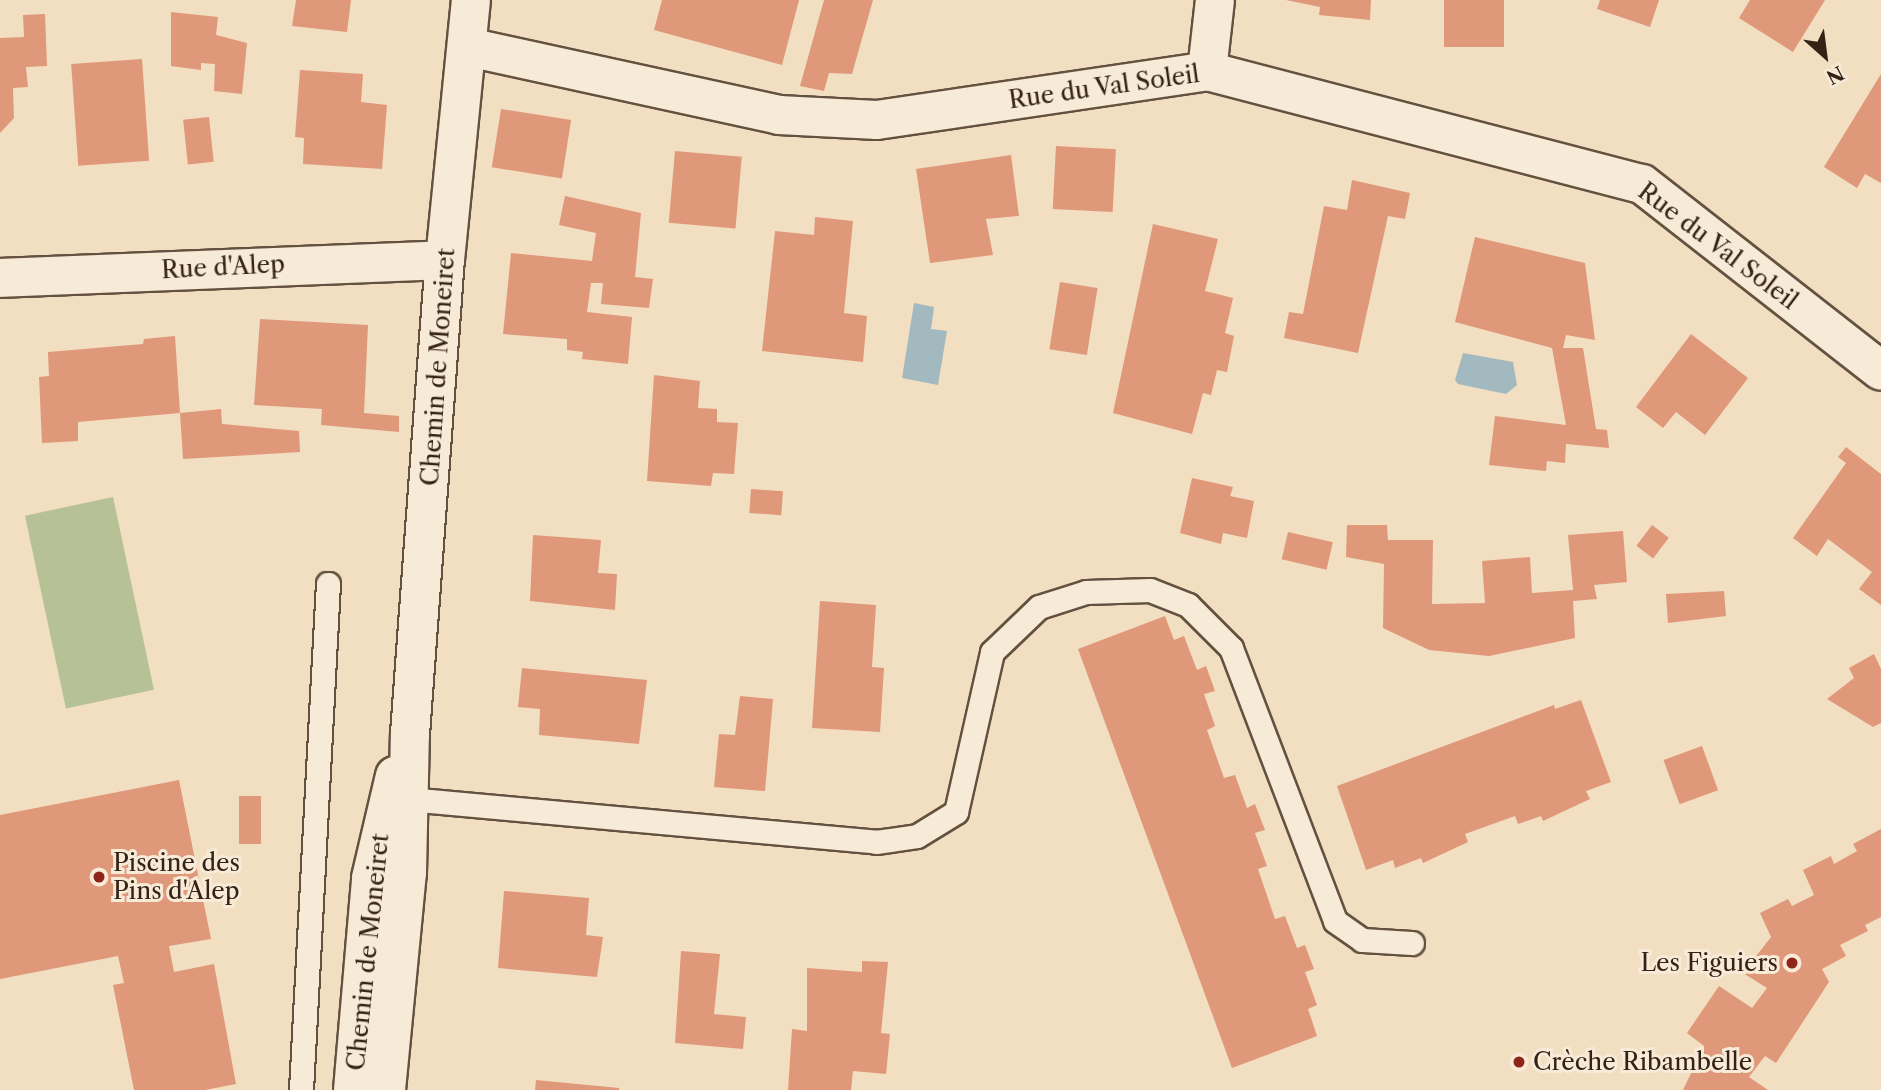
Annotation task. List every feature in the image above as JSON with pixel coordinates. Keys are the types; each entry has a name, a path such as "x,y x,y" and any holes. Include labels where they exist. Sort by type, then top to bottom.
{"street":[{"name":"Chemin de Moneiret","path":"353,1090 371,878 398,798 410,734 445,260 471,0"},
{"path":"1207,71 1215,0"},
{"name":"Rue du Val Soleil","path":"468,47 779,115 877,120 1207,71 1643,184 1881,371"},
{"name":"Rue d'Alep","path":"0,278 445,260"},
{"name":"Chemin de Moneiret","path":"386,1090 398,798"}],"lane":[{"path":"301,1090 328,584"},
{"path":"398,798 876,842 917,836 956,812 992,652 1039,607 1086,592 1150,590 1188,605 1231,648 1335,921 1362,940 1412,943"}],"green space":[{"path":"113,497 154,690 66,708 25,516"}],"water":[{"path":"914,303 934,307 931,329 947,331 938,385 902,378"},
{"path":"1463,353 1513,362 1517,385 1506,394 1458,384 1455,380"}],"building":[{"path":"296,0 351,0 347,32 292,26"},
{"path":"662,0 799,0 782,65 654,30"},
{"path":"824,0 873,0 852,74 829,73 824,91 800,86"},
{"path":"1286,0 1371,0 1370,20 1319,15 1320,7"},
{"path":"1444,0 1504,0 1504,47 1444,47"},
{"path":"1600,0 1659,0 1650,27 1597,9"},
{"path":"1750,0 1825,0 1793,52 1739,18"},
{"path":"171,12 218,17 216,35 247,43 242,94 214,91 215,64 201,63 201,70 171,66"},
{"path":"45,14 47,66 26,67 28,87 13,88 14,118 0,133 0,38 24,37 23,15"},
{"path":"142,59 149,161 78,166 71,64"},
{"path":"300,70 363,74 361,102 387,105 382,169 303,164 304,138 295,137"},
{"path":"1881,74 1881,183 1865,174 1857,188 1824,167"},
{"path":"501,109 571,120 562,178 492,167"},
{"path":"209,117 214,162 188,164 183,120"},
{"path":"1056,146 1116,149 1113,212 1053,209"},
{"path":"675,151 742,157 735,229 669,223"},
{"path":"1011,155 1019,216 986,219 993,255 930,263 916,169"},
{"path":"1352,180 1410,193 1405,219 1388,216 1358,353 1284,338 1289,312 1303,314 1324,206 1347,210"},
{"path":"565,196 641,213 635,277 653,279 649,308 601,304 603,283 591,283 587,312 632,317 628,364 582,359 583,352 567,350 567,339 503,334 511,253 592,261 596,233 559,225"},
{"path":"815,217 853,221 844,313 867,316 863,362 762,351 775,231 814,235"},
{"path":"1153,224 1218,239 1205,291 1233,298 1225,333 1234,336 1227,372 1217,370 1211,395 1203,393 1192,434 1113,413"},
{"path":"1475,237 1585,263 1595,340 1566,335 1563,348 1583,348 1596,429 1607,430 1609,448 1566,444 1565,463 1547,461 1546,471 1489,465 1495,416 1566,425 1552,348 1455,322"},
{"path":"1060,282 1098,288 1087,355 1049,349"},
{"path":"260,319 368,325 364,413 399,416 399,432 321,425 322,409 254,405"},
{"path":"1691,334 1748,378 1705,435 1676,412 1663,428 1636,407"},
{"path":"175,336 180,413 78,422 78,441 42,443 39,377 49,376 48,352 143,344 144,339"},
{"path":"654,375 700,381 698,408 717,409 717,422 738,423 734,474 713,473 711,486 647,481"},
{"path":"221,409 222,424 299,431 300,452 183,459 180,413"},
{"path":"1846,447 1881,474 1881,605 1859,589 1872,572 1828,539 1817,556 1793,538 1846,463 1838,457"},
{"path":"1192,478 1233,487 1230,496 1254,501 1247,538 1223,533 1221,544 1180,533"},
{"path":"751,489 783,491 781,515 749,513"},
{"path":"1347,525 1387,525 1388,540 1433,540 1432,604 1485,603 1482,561 1530,557 1532,593 1573,590 1568,535 1623,531 1627,582 1594,585 1597,599 1573,601 1575,638 1489,656 1429,650 1383,628 1384,564 1346,557"},
{"path":"1652,525 1669,538 1653,558 1636,546"},
{"path":"1288,532 1333,542 1327,570 1282,559"},
{"path":"533,535 601,540 598,573 617,574 615,610 530,601"},
{"path":"1724,591 1726,616 1668,623 1666,594"},
{"path":"820,601 876,605 872,667 884,668 880,732 812,728"},
{"path":"1165,616 1174,640 1184,636 1197,670 1206,666 1215,691 1204,694 1215,726 1207,730 1224,778 1235,775 1247,808 1255,804 1265,830 1255,833 1267,866 1258,869 1275,919 1285,916 1297,948 1305,945 1314,969 1305,972 1317,1005 1308,1009 1317,1036 1232,1068 1078,649"},
{"path":"1874,654 1881,669 1881,723 1873,727 1827,699 1854,678 1849,668"},
{"path":"522,668 647,680 639,744 539,735 540,709 518,707"},
{"path":"740,696 773,699 765,791 714,787 719,734 735,735"},
{"path":"1581,700 1611,782 1586,791 1590,799 1543,821 1541,816 1518,824 1515,816 1465,834 1468,842 1423,863 1421,858 1395,868 1393,860 1366,870 1337,786 1554,705 1555,709"},
{"path":"1702,746 1718,790 1680,804 1663,760"},
{"name":"Piscine des Pins d'Alep","path":"179,780 211,939 169,946 174,972 214,964 236,1084 205,1090 134,1090 113,985 124,983 118,956 0,979 0,815"},
{"path":"239,796 261,796 261,844 239,844"},
{"name":"Les Figuiers","path":"1881,829 1881,917 1865,925 1868,931 1840,945 1846,956 1822,969 1829,982 1776,1063 1765,1056 1749,1077 1768,1090 1683,1090 1704,1046 1687,1033 1719,986 1752,1008 1767,988 1743,973 1771,937 1760,913 1788,899 1792,906 1814,895 1803,870 1831,856 1834,864 1857,851 1853,844"},
{"path":"504,891 589,898 586,935 603,937 597,977 498,968"},
{"path":"681,951 720,954 714,1014 746,1017 743,1049 675,1043"},
{"path":"862,961 888,962 881,1033 890,1034 886,1074 853,1071 851,1090 788,1090 792,1029 807,1031 807,968 862,972"},
{"path":"536,1080 619,1088 619,1090 535,1090"}],"place":[{"name":"Piscine des Pins d'Alep","path":"99,877"},
{"name":"Les Figuiers","path":"1792,963"},
{"name":"Crèche Ribambelle","path":"1519,1062"}]}
